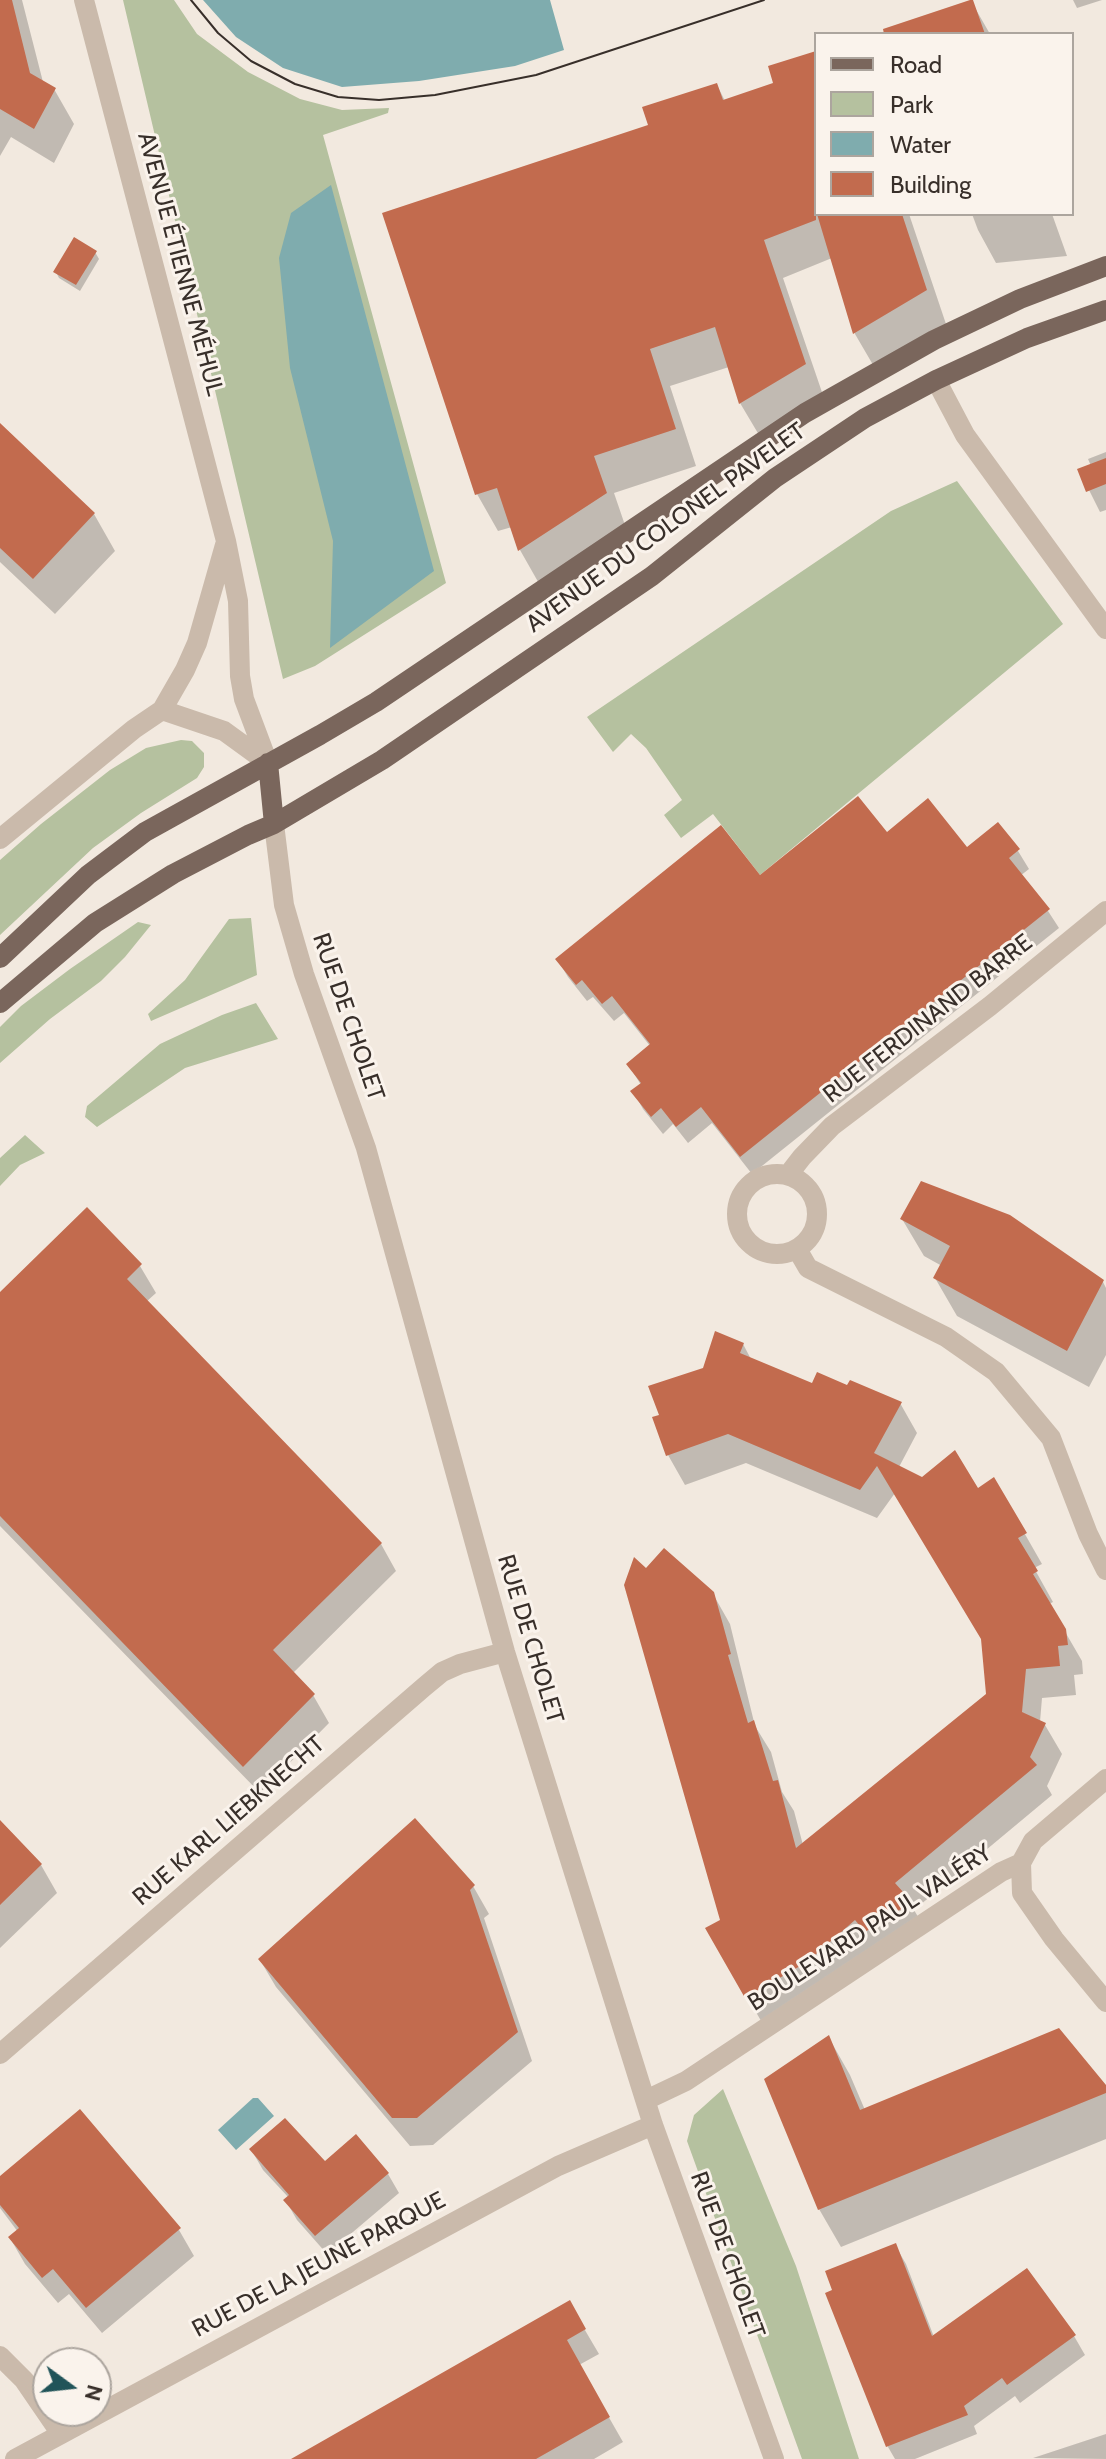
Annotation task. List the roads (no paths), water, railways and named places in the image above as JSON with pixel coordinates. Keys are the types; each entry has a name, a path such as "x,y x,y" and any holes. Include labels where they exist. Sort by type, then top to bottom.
{"main road":[{"name":"AVENUE DU COLONEL PAVELET","path":"0,958 88,875 145,832 376,702 805,413 934,340 1020,299 1106,266"},
{"name":"AVENUE DU COLONEL PAVELET","path":"0,1003 95,923 193,862 274,824 382,760 652,576 788,470 865,418 936,380 1027,338 1106,310"},
{"path":"268,763 274,824"}],"street":[{"name":"AVENUE ÉTIENNE MÉHUL","path":"84,0 226,541 239,613 240,676 244,699 268,763"},
{"path":"936,380 965,435 1106,629"},
{"path":"0,839 134,729 162,710 197,643 226,541"},
{"path":"162,710 224,731 268,763"},
{"name":"RUE DE CHOLET","path":"274,824 284,905 304,974 366,1148 505,1652 653,2125 774,2459"},
{"name":"RUE FERDINAND BARRE","path":"788,1175 832,1126 990,1006 1106,911"},
{"path":"775,1173 788,1175 810,1190 816,1202 817,1216 807,1240 797,1249 776,1254 756,1248 741,1234 736,1214 742,1192 751,1182 775,1173"},
{"path":"797,1249 808,1268 946,1337 996,1372 1051,1438 1088,1534 1106,1570"},
{"name":"RUE KARL LIEBKNECHT","path":"0,2054 442,1672 505,1652"},
{"name":"BOULEVARD PAUL VALÉRY","path":"646,2100 686,2081 1001,1872 1021,1863 1033,1841 1106,1779"},
{"path":"1021,1863 1022,1893 1054,1939 1106,2002"},
{"name":"RUE DE LA JEUNE PARQUE","path":"15,2459 558,2166 653,2125"},
{"path":"0,2356 24,2380 61,2434"}],"water":[{"path":"203,0 550,0 564,50 515,66 419,81 342,87 283,68 236,37"},
{"path":"331,185 434,571 330,648 333,541 290,368 279,258 291,213"},
{"path":"253,2098 258,2098 274,2116 236,2150 218,2130"}],"tram line":[{"path":"191,0 218,33 251,61 295,84 338,97 379,100 435,95 536,75 764,0"}]}
